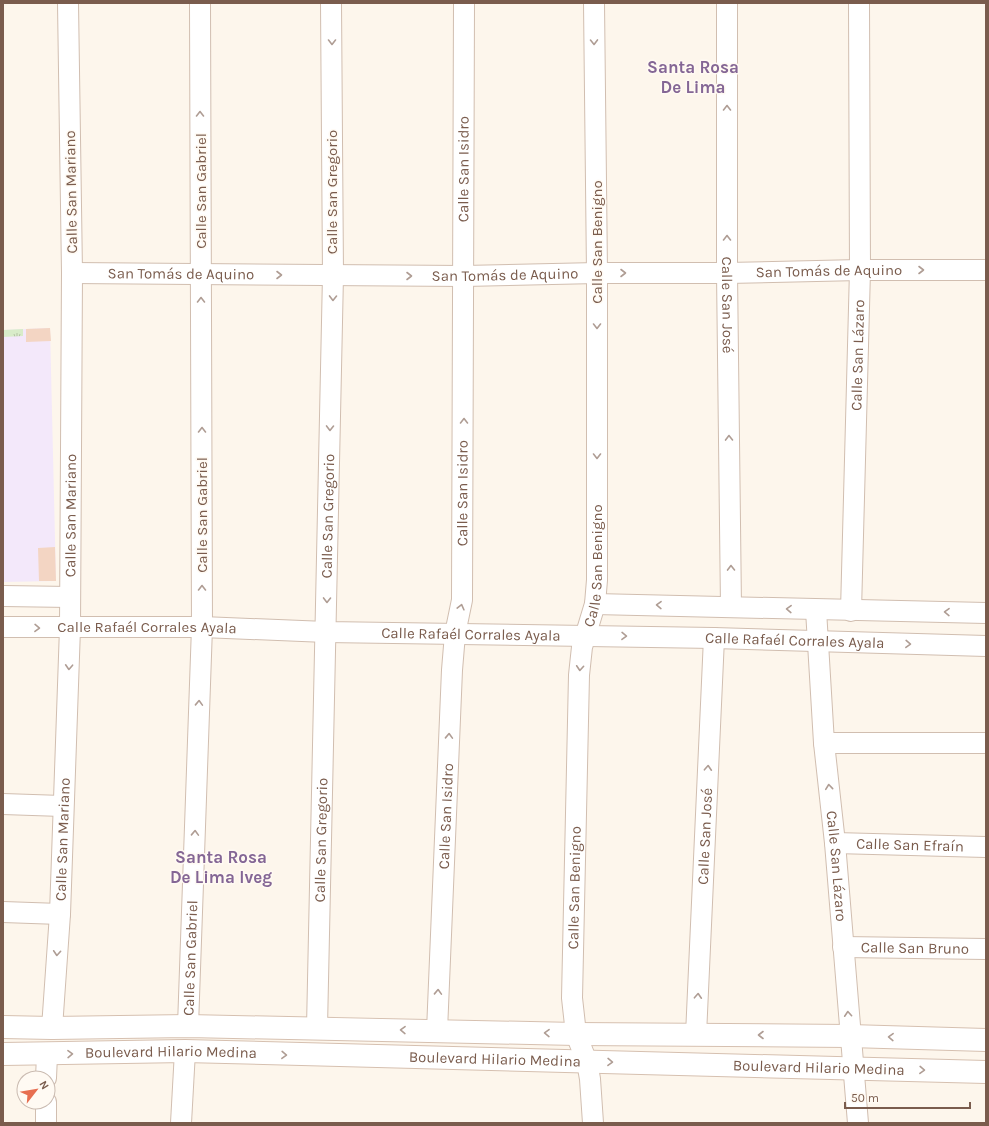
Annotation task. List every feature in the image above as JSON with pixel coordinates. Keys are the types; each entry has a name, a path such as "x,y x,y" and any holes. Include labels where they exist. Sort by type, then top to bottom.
{"main road":[{"name":"Boulevard Hilario Medina","path":"3,1027 52,1028 188,1026 576,1034 850,1036 986,1040"},
{"name":"Boulevard Hilario Medina","path":"3,1054 46,1055 185,1051 986,1072"}],"street":[{"name":"Calle San Mariano","path":"52,1028 60,914 62,806 70,628 72,273 68,3"},
{"name":"Calle San Gabriel","path":"188,1026 202,627 200,3"},
{"name":"Calle San Gregorio","path":"316,1028 333,275 331,3"},
{"name":"Calle San Isidro","path":"437,1031 452,670 455,634 462,600 464,3"},
{"name":"Calle San Benigno","path":"593,1123 592,1093 587,1062 576,1034 572,998 580,675 585,636 595,604 597,580 597,273 594,3"},
{"name":"Calle San José","path":"727,3 727,274 731,607"},
{"name":"Calle San Lázaro","path":"851,610 860,270 859,3"},
{"name":"San Tomás de Aquino","path":"72,273 464,276 597,273 727,274 860,270 986,270"},
{"name":"Calle Rafaél Corrales Ayala","path":"3,596 70,597"},
{"name":"Calle Rafaél Corrales Ayala","path":"595,604 986,613"},
{"name":"Calle San Lázaro","path":"816,610 824,743 835,843 858,1123"},
{"name":"Calle Rafaél Corrales Ayala","path":"3,627 202,627 326,632 714,638 986,646"},
{"name":"Calle San José","path":"696,1035 714,638"},
{"path":"824,743 986,744"},
{"path":"3,804 62,806"},
{"name":"Calle San Efraín","path":"835,843 986,846"},
{"path":"3,912 60,914"},
{"name":"Calle San Bruno","path":"843,947 986,949"},
{"path":"181,1123 185,1051"},
{"path":"46,1055 46,1070"},
{"path":"46,1110 46,1123"}],"shaded area":[{"path":"50,328 56,581 3,582 3,330"}],"green space":[{"path":"23,329 23,336 3,337 3,330"}],"building":[{"path":"50,328 51,341 26,342 26,329"},
{"path":"55,547 56,581 39,581 38,548"}],"district":[{"name":"Santa Rosa De Lima","path":"693,77"},
{"name":"Santa Rosa De Lima Iveg","path":"221,867"}]}
